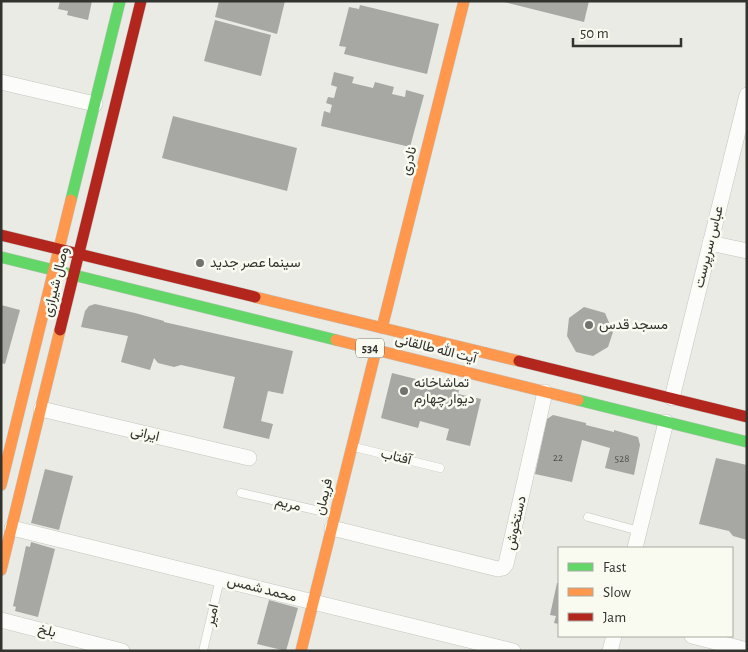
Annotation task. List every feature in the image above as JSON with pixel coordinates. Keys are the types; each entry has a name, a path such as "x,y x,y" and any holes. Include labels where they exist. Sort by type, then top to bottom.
{"main road":[{"name":"وصال شیرازی","path":"1,485 7,438 60,250 120,1"},
{"name":"وصال شیرازی","path":"1,570 141,1"},
{"name":"نادری","path":"379,339 464,1"},
{"path":"95,104 115,109"},
{"name":"آیت الله طالقانی","path":"1,235 79,254 379,339 545,392 669,410 747,417"},
{"name":"آیت الله طالقانی","path":"1,257 74,275 379,339 669,410 747,442"},
{"name":"فریمان","path":"302,651 379,339"},
{"path":"7,438 32,444"}],"street":[{"path":"1,82 95,104"},
{"name":"عباس سرپرست","path":"635,547 746,101"},
{"path":"710,242 747,251"},
{"name":"دستخوش","path":"334,521 498,569 503,568 506,564 545,392"},
{"name":"ایرانی","path":"41,409 248,458"},
{"name":"محمد شمس","path":"12,528 513,651"},
{"name":"بلخ","path":"1,620 122,651"},
{"path":"610,651 614,637"},
{"path":"696,637 747,650"}],"lane":[{"name":"آفتاب","path":"352,446 440,468"},
{"name":"مریم","path":"241,493 334,521"},
{"path":"588,517 640,531"},
{"name":"امیر","path":"203,651 220,579"}],"building":[{"path":"60,1 92,1 88,20 67,15 68,11 58,9"},
{"path":"219,1 285,1 277,34 215,17"},
{"path":"500,1 589,1 584,22"},
{"path":"360,5 439,24 427,74 344,54 346,47 339,46 349,7 359,9"},
{"path":"215,20 271,35 261,76 204,61"},
{"path":"334,72 354,77 352,83 373,88 375,82 394,87 392,94 405,97 406,90 424,95 410,147 321,126 324,111 330,113 332,105 326,103 328,97 334,98 337,87 331,85"},
{"path":"173,116 297,148 287,191 162,158"},
{"path":"95,304 164,322 293,351 283,394 268,391 261,421 273,424 269,439 223,428 235,377 181,365 174,367 158,363 154,358 150,370 121,362 128,336 81,327 85,311 89,306"},
{"path":"1,305 20,310 5,364 1,363"},
{"name":"مسجد قدس","path":"584,307 605,313 613,332 608,347 593,356 576,352 567,336 569,318"},
{"path":"392,373 459,390 458,394 481,399 470,446 446,440 449,429 420,421 418,428 381,418"},
{"path":"553,415 638,437 640,445 634,475 605,468 610,448 582,440 572,482 535,474 547,419"},
{"path":"716,458 747,465 747,540 733,536 729,531 699,524"},
{"path":"45,469 73,476 59,530 31,523"},
{"path":"31,542 55,549 38,617 15,611 16,607 13,606 26,546 30,547"},
{"path":"558,583 558,624 554,623 556,616 550,615"},
{"path":"269,600 298,608 286,651 257,644"}],"traffic: fast":[{"path":"71,200 120,1"},
{"path":"1,257 336,340"},
{"path":"578,400 747,442"}],"traffic: slow":[{"path":"382,328 464,1"},
{"path":"1,485 71,200"},
{"path":"255,297 519,361"},
{"path":"1,570 60,330"},
{"path":"336,340 578,400"},
{"path":"301,651 376,350"}],"traffic: jam":[{"path":"60,330 141,1"},
{"path":"1,235 255,297"},
{"path":"519,361 747,417"}],"place":[{"name":"سینما عصر جدید","path":"200,263"},
{"name":"مسجد قدس","path":"589,325"},
{"name":"تماشاخانه دیوار چهارم","path":"404,391"}]}
